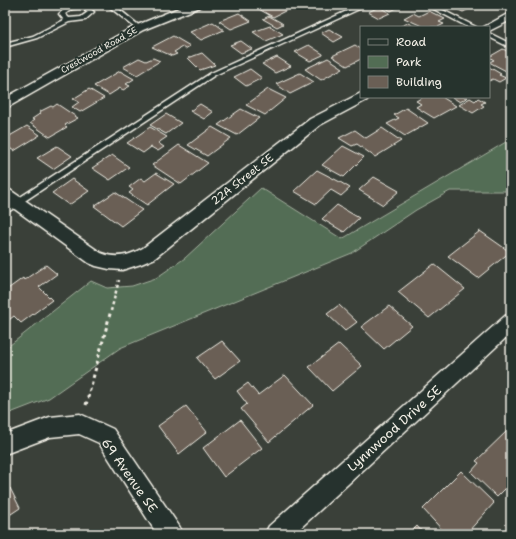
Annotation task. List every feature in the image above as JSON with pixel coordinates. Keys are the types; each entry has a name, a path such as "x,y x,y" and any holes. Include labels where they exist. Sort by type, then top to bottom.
{"street":[{"name":"Crestwood Road SE","path":"5,103 139,28 196,5"},
{"path":"490,27 511,15"},
{"name":"22A Street SE","path":"124,262 135,261 149,253 315,122 360,98"},
{"path":"9,203 95,258 108,264 124,262"},
{"name":"Lynnwood Drive SE","path":"277,534 511,322"},
{"path":"5,444 50,427 80,424"},
{"name":"69 Avenue SE","path":"80,424 106,436 171,534"}],"lane":[{"path":"110,5 139,28"},
{"path":"9,203 213,74 365,5"},
{"path":"429,5 471,26"},
{"path":"5,45 35,36 68,20"},
{"path":"490,36 511,46"}],"path":[{"path":"80,424 124,262"}],"green space":[{"path":"511,139 511,191 450,191 416,210 352,253 120,348 49,398 5,415 5,349 91,281 107,288 132,286 156,278 185,258 261,188 342,239"}],"building":[{"path":"259,5 282,5 289,9 273,17 255,7"},
{"path":"381,5 403,5 391,11"},
{"path":"468,5 473,7 463,12 450,6"},
{"path":"379,7 390,13 379,18 368,12"},
{"path":"429,11 445,19 439,22 444,24 440,26 422,26 404,18 413,13 419,16"},
{"path":"239,13 251,21 231,29 219,21"},
{"path":"269,16 283,24 277,27 263,19"},
{"path":"213,22 224,30 201,40 190,32"},
{"path":"408,23 413,26 401,26"},
{"path":"270,26 283,34 266,41 253,32"},
{"path":"329,29 343,37 334,42 321,33"},
{"path":"173,36 190,46 185,49 182,47 174,52 177,54 172,56 152,47"},
{"path":"241,41 252,49 241,53 230,45"},
{"path":"309,45 323,55 310,61 295,52"},
{"path":"355,45 360,48 360,60 347,66 332,56"},
{"path":"503,49 511,53 511,71 508,72 490,63 494,60 490,56"},
{"path":"202,53 215,65 200,70 188,58"},
{"path":"277,57 291,66 275,73 262,64"},
{"path":"139,58 146,61 153,58 160,61 137,75 123,67"},
{"path":"328,58 343,68 321,80 305,69"},
{"path":"490,68 501,74 499,75 506,78 499,82 493,79 490,80"},
{"path":"250,69 262,78 246,86 234,77"},
{"path":"120,71 134,79 126,84 130,86 123,90 120,88 109,95 94,86"},
{"path":"300,73 314,82 290,94 276,84"},
{"path":"89,89 104,98 80,112 72,107 79,102 73,99"},
{"path":"268,89 286,98 265,115 246,105"},
{"path":"421,98 444,98 456,106 434,118 416,107 421,104 416,101"},
{"path":"454,98 466,98 460,102"},
{"path":"470,98 475,101 478,98 485,102 481,104 484,106 473,113 459,105"},
{"path":"57,104 78,118 65,125 67,127 50,137 30,123 34,120 32,119 41,113 39,112"},
{"path":"200,104 213,112 204,119 190,111"},
{"path":"406,108 428,123 405,136 387,124 399,118 394,115"},
{"path":"241,109 259,118 237,135 218,125"},
{"path":"166,114 181,123 166,134 150,125"},
{"path":"27,126 40,135 14,151 5,145 5,143 9,140 6,138"},
{"path":"150,127 167,137 158,143 164,147 158,151 151,147 143,153 127,143"},
{"path":"212,127 231,138 207,156 188,145"},
{"path":"382,128 401,141 375,157 357,144 352,146 339,138 355,130 366,138"},
{"path":"179,145 208,163 181,184 152,165"},
{"path":"57,146 72,156 53,169 37,158"},
{"path":"343,146 364,157 344,177 322,165"},
{"path":"112,155 129,167 110,180 92,168"},
{"path":"317,170 350,188 341,196 331,190 316,204 294,191"},
{"path":"156,173 174,184 147,205 129,193 133,190 129,187 141,178 145,181"},
{"path":"374,177 399,191 383,205 359,190"},
{"path":"72,179 89,191 69,205 52,193"},
{"path":"115,192 142,210 121,226 94,206"},
{"path":"337,205 359,218 344,232 322,219"},
{"path":"480,231 510,252 478,278 448,256"},
{"path":"434,264 465,289 429,318 398,292"},
{"path":"46,265 57,274 39,287 52,300 21,323 14,316 5,323 5,291 23,278 24,280"},
{"path":"339,305 357,322 345,331 327,314"},
{"path":"389,306 412,326 384,349 361,327"},
{"path":"222,341 240,361 215,379 197,358"},
{"path":"339,344 362,366 332,391 309,367"},
{"path":"285,375 313,405 269,442 241,409 247,404 237,391 248,383 258,395"},
{"path":"186,406 207,432 179,454 158,426"},
{"path":"240,420 262,448 224,477 203,448"},
{"path":"509,429 511,431 511,487 508,491 505,489 497,497 471,472 479,463 476,461"},
{"path":"461,471 494,503 466,534 446,534 423,509"},
{"path":"10,488 20,508 5,518 5,492"},
{"path":"417,526 424,534 409,534"}]}
